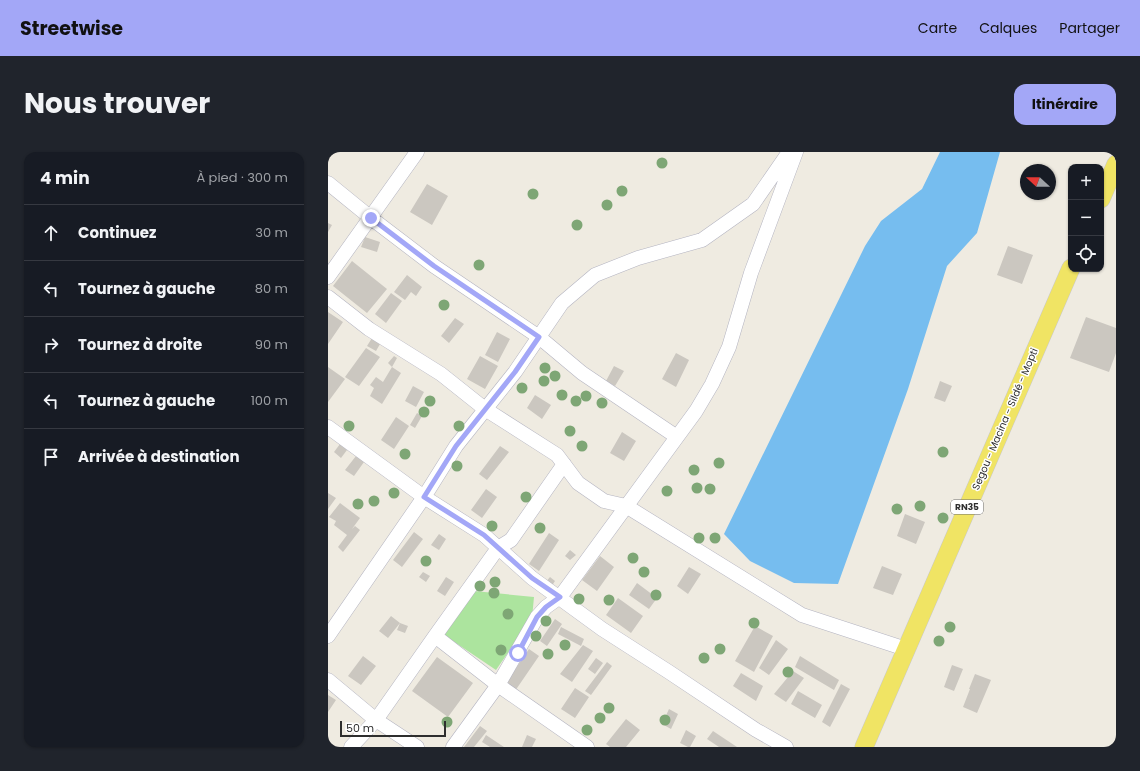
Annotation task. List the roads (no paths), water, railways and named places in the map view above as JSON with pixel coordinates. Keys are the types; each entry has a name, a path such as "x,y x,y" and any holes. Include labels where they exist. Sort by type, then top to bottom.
{"main road":[{"path":"1104,192 1116,164"},
{"name":"Segou - Macina - Sildé - Mopti","path":"864,747 1069,272"}],"street":[{"path":"328,277 417,152"},
{"path":"328,636 424,497 456,446 515,372 562,303 595,275 638,258 702,240 753,204 789,152"},
{"path":"453,747 498,685 537,617 546,607 560,597 696,411 712,384 729,347 751,272 796,152"},
{"path":"328,183 434,266 539,337 582,373 677,437"},
{"path":"328,297 369,329 441,374 485,410 557,455 578,483 604,500 626,506 802,615 906,648"},
{"path":"328,427 424,497 484,535 532,578 602,629 756,730 786,747"},
{"path":"351,747 376,720 434,636 498,548 510,540 564,464"},
{"path":"434,636 498,685 587,747"},
{"path":"328,680 376,720 418,747"}],"water":[{"path":"940,152 1000,152 977,233 947,266 908,389 838,584 794,583 750,561 724,534 865,246 881,221 922,189"}]}
